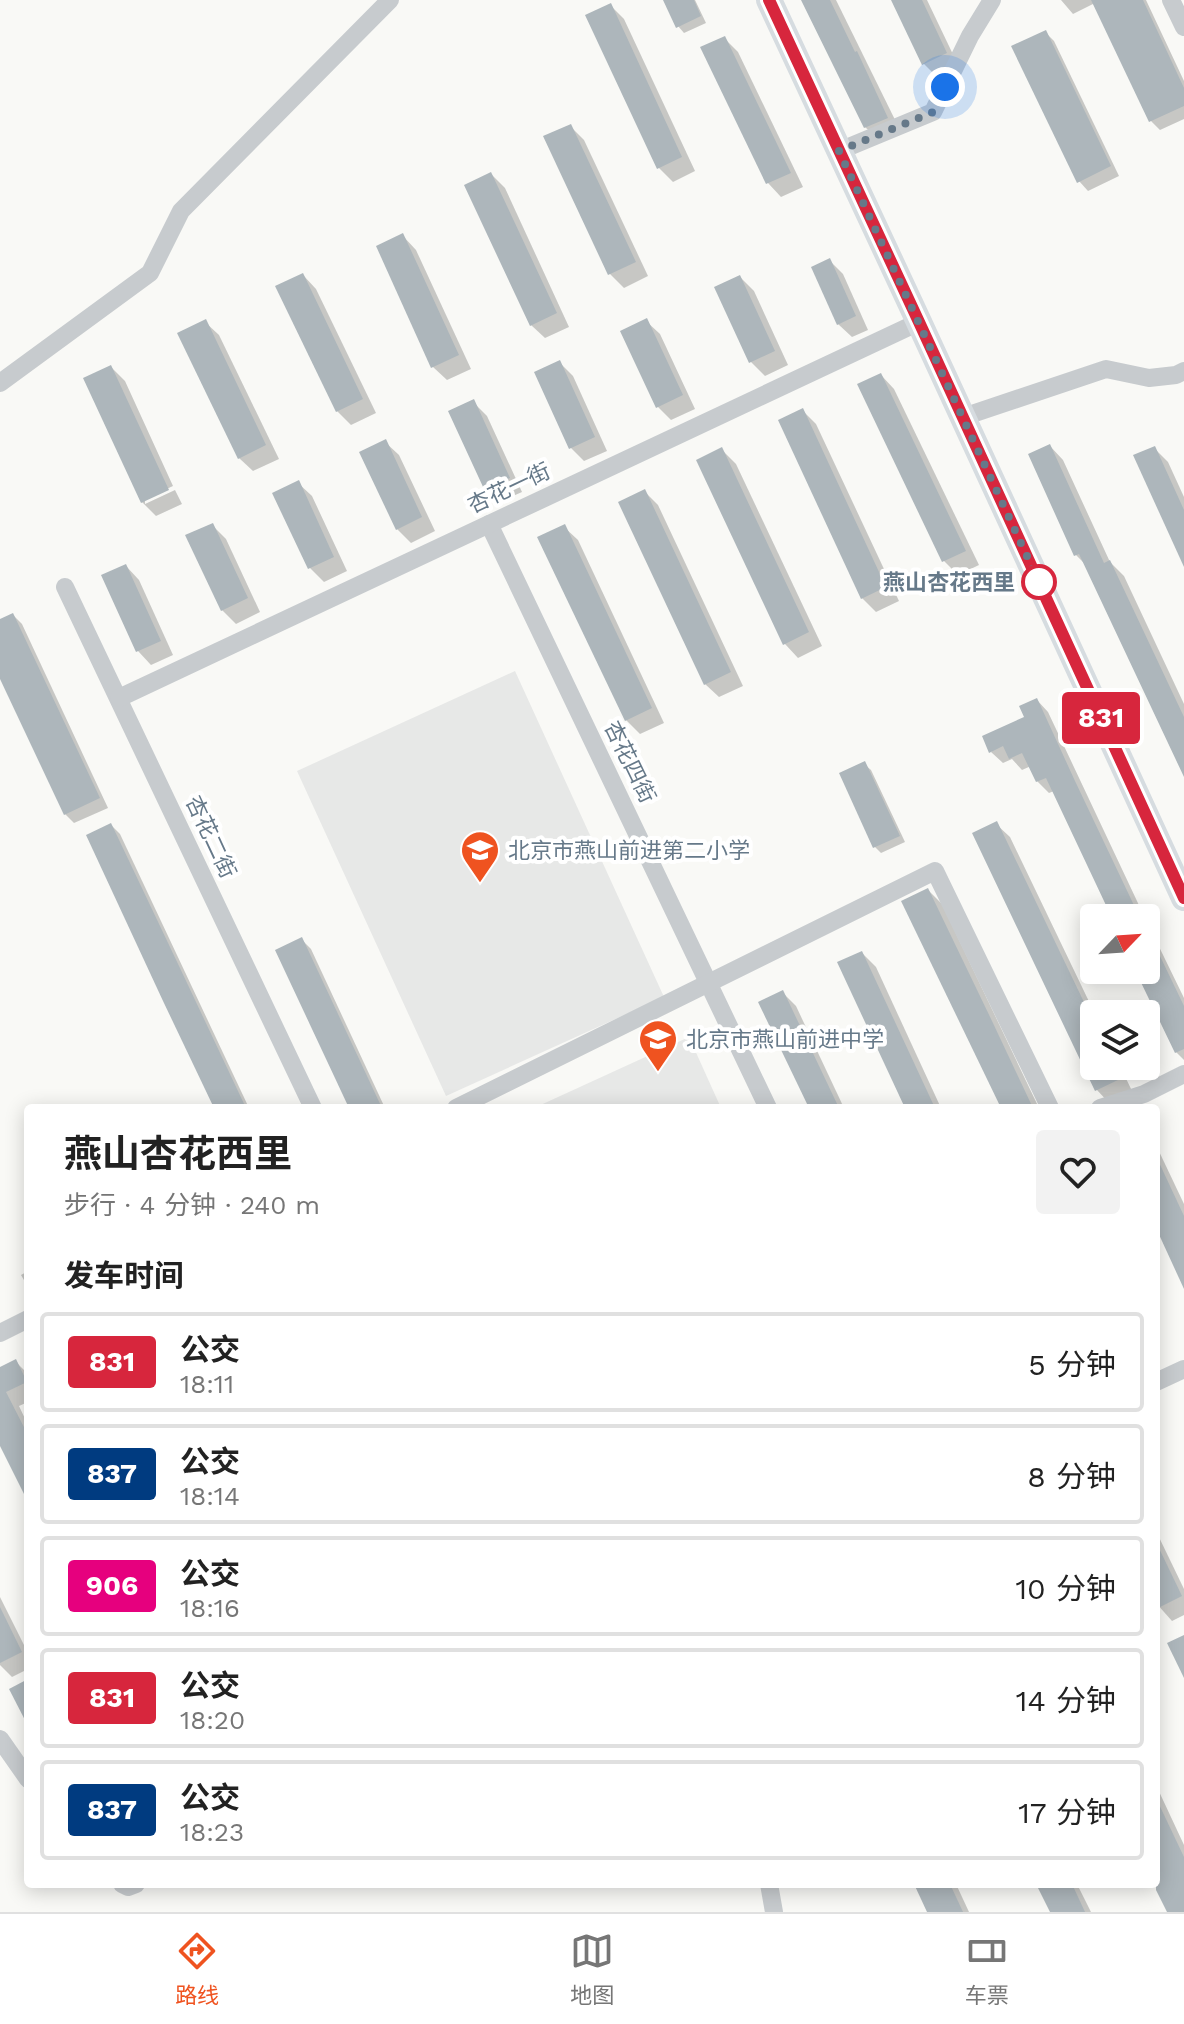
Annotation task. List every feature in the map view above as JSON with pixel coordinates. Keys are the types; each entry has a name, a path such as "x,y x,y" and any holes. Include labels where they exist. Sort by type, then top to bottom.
{"street":[{"path":"0,383 150,273 181,211 390,0"},
{"path":"769,0 1184,898"},
{"path":"839,151 933,112 970,36 992,0"},
{"path":"1171,0 1184,27"},
{"name":"杏花一街","path":"119,698 919,322"},
{"path":"963,417 1106,369 1149,378 1184,371"},
{"name":"杏花四街","path":"489,524 766,1104"},
{"name":"杏花二街","path":"65,587 311,1104"},
{"path":"464,1104 935,871 1048,1104"},
{"path":"1113,1104 1144,1094 1184,1074"},
{"path":"0,1333 24,1321"},
{"path":"1160,1380 1184,1369"},
{"path":"0,1739 24,1773"},
{"path":"770,1888 774,1912"}],"shaded area":[{"name":"北京市燕山前进第二小学","path":"515,671 664,997 446,1096 297,771"},
{"name":"北京市燕山前进中学","path":"689,1037 719,1104 543,1104"}],"building":[{"path":"663,0 694,0 701,16 676,28"},
{"path":"801,0 830,0 888,118 864,128"},
{"path":"891,0 922,0 947,53 922,65"},
{"path":"1091,0 1143,0 1184,88 1184,106 1149,122"},
{"path":"611,3 682,157 657,169 585,15"},
{"path":"1046,30 1111,166 1077,183 1011,46"},
{"path":"725,36 791,173 766,184 700,47"},
{"path":"571,124 636,262 608,275 543,136"},
{"path":"491,172 557,313 530,326 464,185"},
{"path":"403,233 459,355 431,368 376,246"},
{"path":"830,258 856,316 837,325 811,267"},
{"path":"303,273 363,399 336,412 275,286"},
{"path":"740,275 775,351 749,363 714,287"},
{"path":"647,318 683,395 656,408 620,331"},
{"path":"206,319 266,445 238,459 177,333"},
{"path":"560,360 595,437 569,449 534,372"},
{"path":"111,365 169,490 141,503 83,378"},
{"path":"881,373 966,551 942,562 857,384"},
{"path":"474,399 510,478 484,489 448,411"},
{"path":"803,408 886,587 861,599 778,420"},
{"path":"386,439 422,517 396,530 359,452"},
{"path":"1050,444 1104,563 1110,560 1184,717 1184,777 1079,554 1074,556 1028,454"},
{"path":"1155,446 1184,510 1184,567 1133,455"},
{"path":"722,447 809,632 783,645 696,460"},
{"path":"299,480 334,557 308,569 272,493"},
{"path":"645,489 731,672 704,685 618,502"},
{"path":"213,523 248,598 221,611 185,535"},
{"path":"565,524 652,708 625,721 537,537"},
{"path":"126,564 161,641 136,652 101,575"},
{"path":"13,613 100,798 64,815 0,679 0,619"},
{"path":"1037,698 1133,904 1105,904 1046,778 1036,782 1022,753 1009,759 1003,746 989,753 982,736 1024,717 1019,706"},
{"path":"865,761 900,836 873,848 839,773"},
{"path":"997,821 1083,1000 1080,1000 1080,1060 972,833"},
{"path":"111,823 244,1104 212,1104 86,835"},
{"path":"928,888 1031,1104 999,1104 901,901"},
{"path":"302,937 380,1104 347,1104 275,950"},
{"path":"862,951 933,1104 903,1104 837,962"},
{"path":"1160,956 1184,1006 1184,1049 1175,1053 1160,1022 1160,1000 1149,1000 1142,984 1160,984"},
{"path":"783,990 837,1104 807,1104 758,1002"},
{"path":"1090,1080 1118,1080 1095,1091"},
{"path":"1160,1165 1184,1216 1184,1289 1160,1237"},
{"path":"16,1359 24,1376 24,1383 6,1392 24,1427 24,1494 0,1446 0,1367"},
{"path":"1160,1550 1182,1596 1160,1607"},
{"path":"0,1607 22,1652 0,1663"},
{"path":"1184,1635 1184,1678 1167,1643"},
{"path":"24,1681 24,1718 9,1689"},
{"path":"1160,1806 1184,1857 1184,1912 1167,1912 1156,1890 1160,1888"},
{"path":"916,1888 952,1888 963,1912 927,1912"},
{"path":"1038,1888 1074,1888 1085,1912 1050,1912"}],"bus line":[{"name":"831","path":"769,0 1184,898"}],"place":[{"name":"燕山杏花西里","path":"1039,582"},
{"name":"北京市燕山前进第二小学","path":"480,884"},
{"name":"北京市燕山前进中学","path":"658,1073"}],"route":[{"path":"945,87 933,112 839,151 1039,582"}]}
